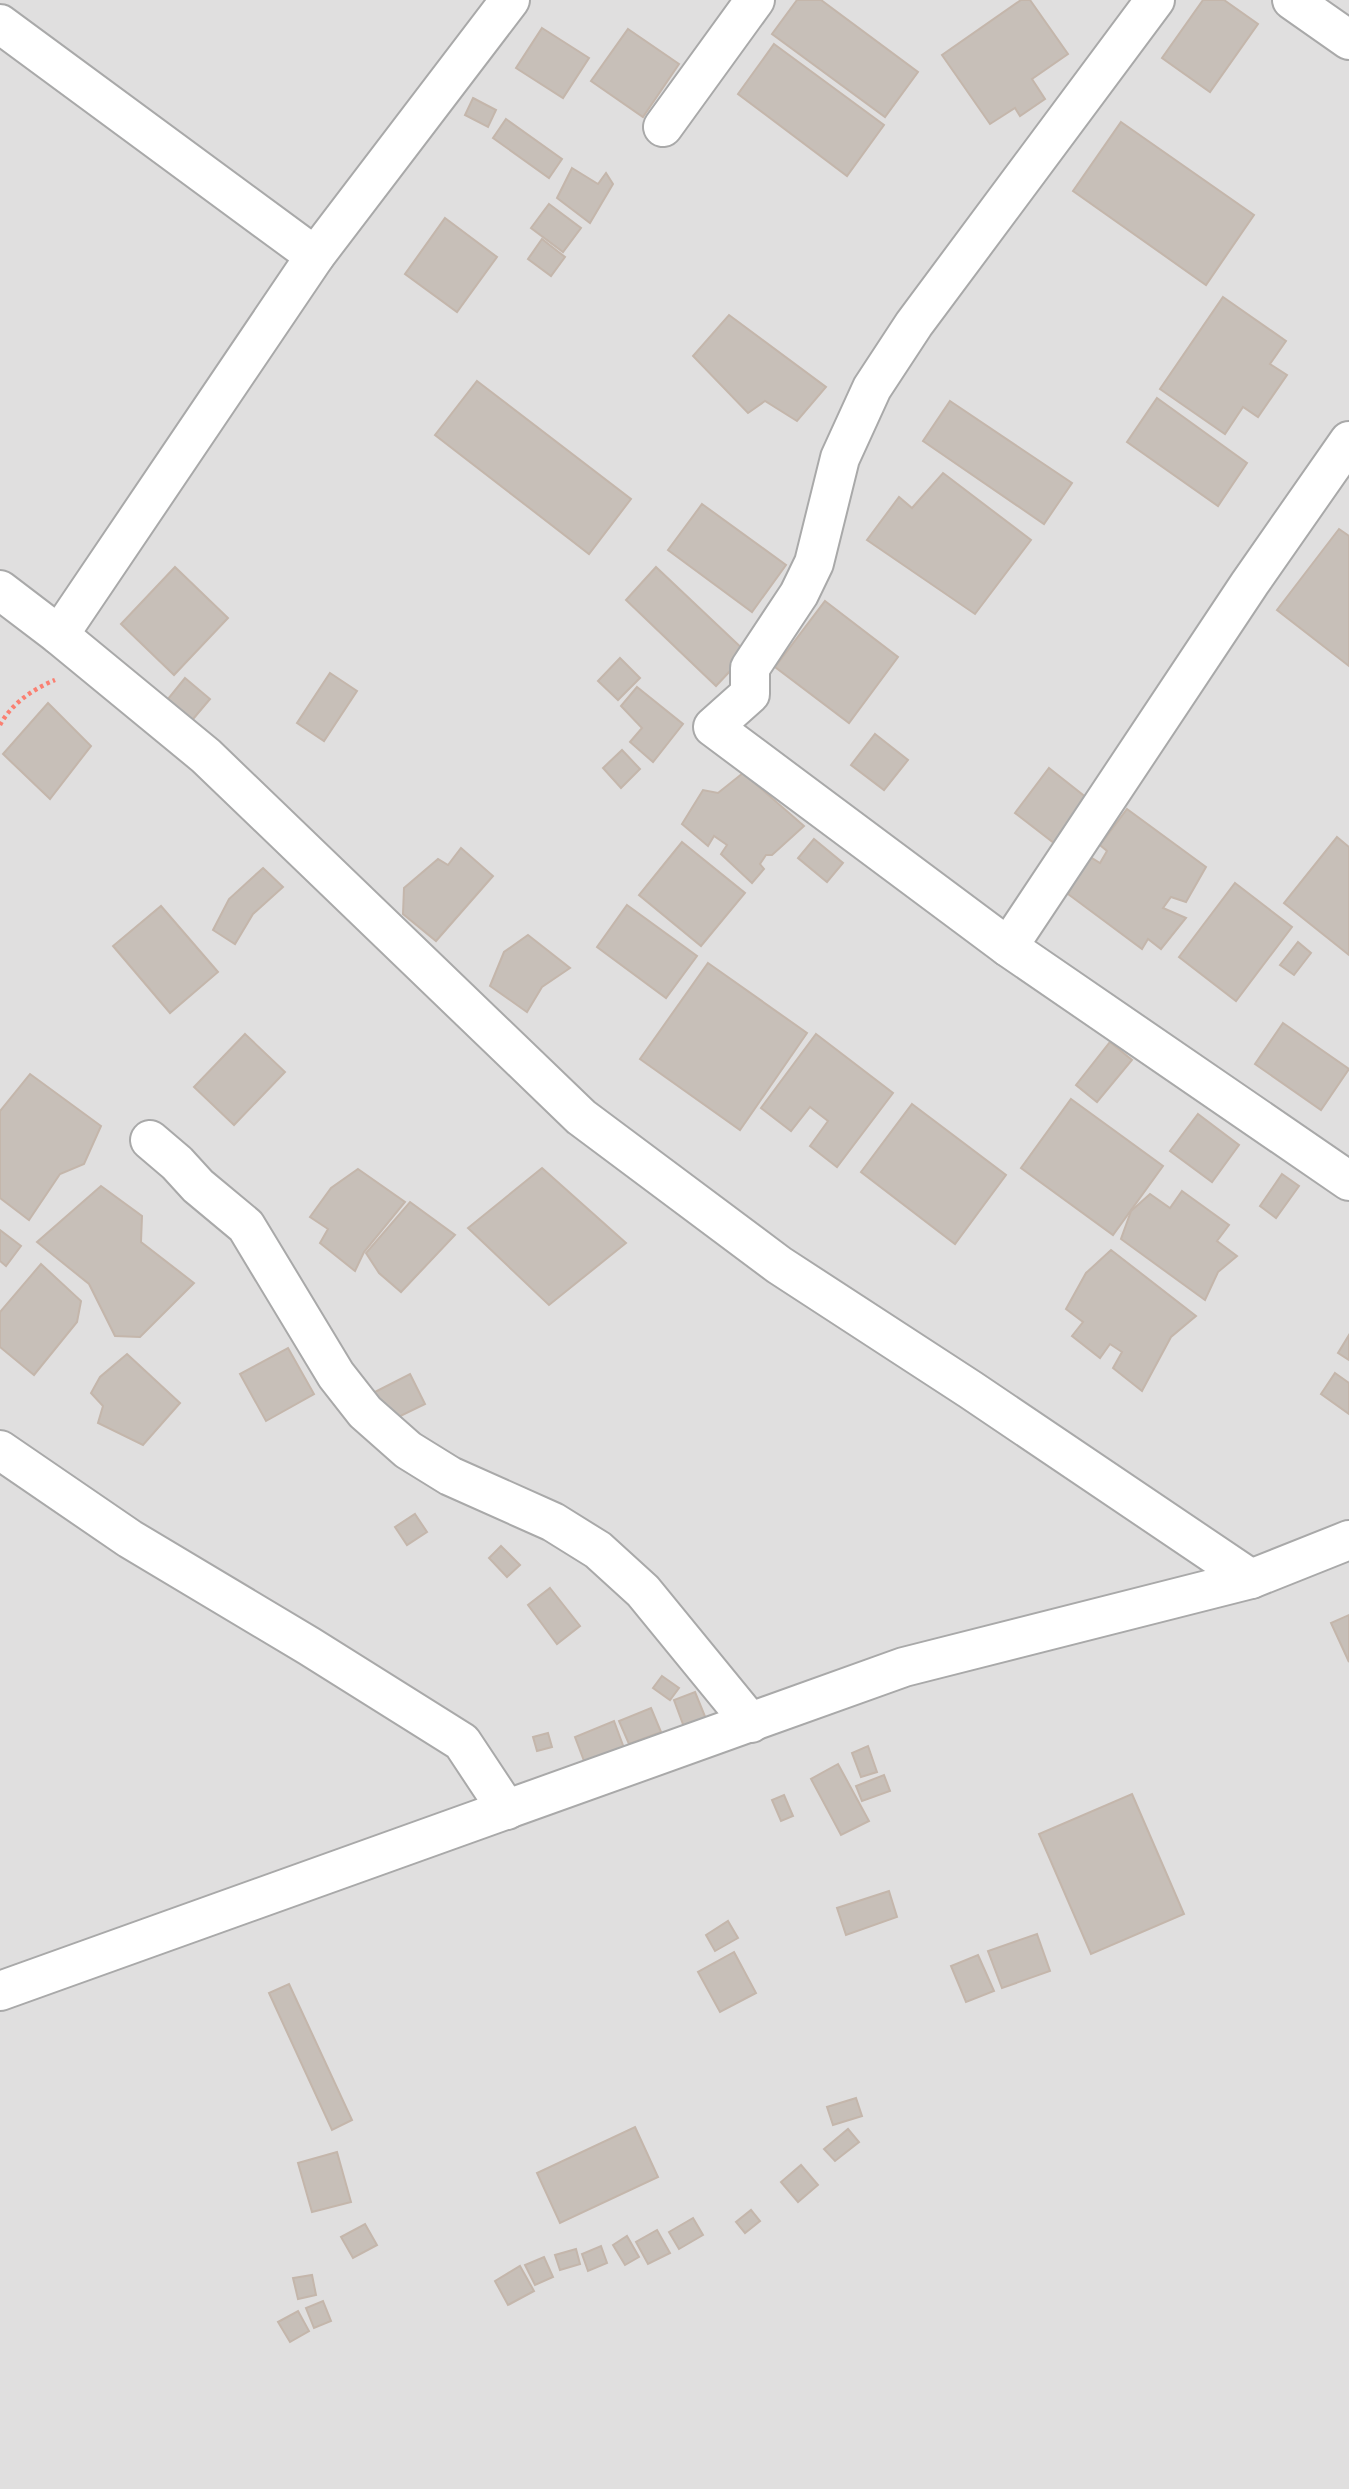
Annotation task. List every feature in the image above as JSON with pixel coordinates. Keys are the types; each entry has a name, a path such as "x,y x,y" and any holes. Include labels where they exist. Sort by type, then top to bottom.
{"street":[{"path":"59,635 315,256 510,0"},
{"path":"663,127 755,0"},
{"path":"1155,0 914,324 872,388 840,458 814,563 799,594 750,668 750,694 713,727 1008,947 1349,1181"},
{"path":"1292,0 1349,40"},
{"path":"0,24 315,256"},
{"path":"1008,947 1242,594 1349,441"},
{"path":"0,590 206,756 581,1117 779,1265 971,1390 1251,1579"},
{"path":"150,1140 198,1186 246,1226 336,1375 365,1412 408,1450 450,1476 553,1522 598,1550 643,1591 751,1723"},
{"path":"0,1450 130,1539 462,1742 507,1810"},
{"path":"0,1991 904,1667 1251,1579 1349,1540"}],"path":[{"path":"0,725 8,710 45,684 95,664"}],"shaded area":[{"path":"0,0 1349,0 1349,2489 0,2489"}],"building":[{"path":"797,0 821,0 918,72 885,117 772,34"},
{"path":"1021,0 1030,0 1068,54 1032,79 1045,99 1020,116 1015,108 990,124 942,55"},
{"path":"1203,0 1224,0 1258,24 1210,92 1162,58"},
{"path":"542,28 589,58 563,98 516,68"},
{"path":"628,29 679,64 643,117 591,81"},
{"path":"774,44 884,125 847,176 738,94"},
{"path":"473,98 496,110 488,127 465,115"},
{"path":"506,119 562,159 549,178 493,138"},
{"path":"1121,122 1254,215 1206,285 1073,191"},
{"path":"572,168 598,184 606,173 613,184 590,223 557,198"},
{"path":"549,204 581,228 563,252 531,228"},
{"path":"445,218 497,257 457,312 405,274"},
{"path":"542,239 565,257 551,276 528,259"},
{"path":"1223,297 1286,341 1270,364 1287,375 1258,417 1243,407 1225,434 1160,389"},
{"path":"729,315 826,387 797,421 765,401 748,413 693,356"},
{"path":"477,381 631,499 589,554 435,435"},
{"path":"1157,398 1247,463 1218,506 1127,442"},
{"path":"950,401 1072,483 1044,524 923,441"},
{"path":"943,473 1031,540 975,614 867,540 899,497 912,508"},
{"path":"702,504 786,565 752,612 668,550"},
{"path":"1339,529 1349,536 1349,666 1277,610"},
{"path":"175,567 228,618 174,675 121,624"},
{"path":"656,567 747,653 716,686 626,600"},
{"path":"825,601 898,657 849,723 775,667"},
{"path":"620,658 640,678 618,700 598,681"},
{"path":"330,673 357,691 324,741 297,723"},
{"path":"185,678 210,699 188,725 163,705"},
{"path":"637,687 683,724 653,762 630,742 642,728 621,706"},
{"path":"48,703 91,746 50,799 3,754"},
{"path":"875,734 908,760 884,790 851,765"},
{"path":"622,750 640,769 621,788 603,768"},
{"path":"1049,768 1097,806 1063,850 1015,813"},
{"path":"743,773 804,826 772,855 766,855 760,864 764,869 752,883 721,854 727,845 714,836 708,846 682,824 703,790 718,793"},
{"path":"1127,809 1206,867 1186,902 1171,897 1163,908 1186,918 1161,949 1148,939 1142,949 1068,894 1087,855 1100,863 1107,851 1100,845"},
{"path":"1337,837 1349,847 1349,955 1284,903"},
{"path":"814,839 843,863 827,882 798,858"},
{"path":"682,842 745,893 701,946 639,895"},
{"path":"461,848 493,876 436,941 403,914 404,888 438,859 448,865"},
{"path":"263,868 283,887 253,914 235,944 213,930 229,899"},
{"path":"1235,883 1292,927 1236,1001 1179,957"},
{"path":"627,905 697,956 666,998 597,947"},
{"path":"161,906 218,972 170,1013 113,946"},
{"path":"528,935 570,968 542,987 527,1012 490,986 504,952"},
{"path":"1298,942 1311,953 1294,975 1280,965"},
{"path":"708,963 807,1033 740,1130 640,1059"},
{"path":"1283,1023 1349,1069 1321,1110 1255,1064"},
{"path":"245,1034 285,1072 234,1125 194,1087"},
{"path":"816,1034 893,1093 837,1167 810,1146 828,1121 810,1107 791,1131 761,1108"},
{"path":"1110,1042 1132,1060 1097,1102 1076,1085"},
{"path":"30,1074 101,1126 84,1164 60,1174 29,1220 0,1198 0,1111"},
{"path":"1071,1099 1163,1166 1113,1235 1021,1168"},
{"path":"912,1104 1006,1175 955,1244 861,1172"},
{"path":"1198,1114 1239,1145 1212,1182 1170,1151"},
{"path":"542,1168 626,1243 549,1305 468,1228"},
{"path":"358,1169 405,1202 364,1252 355,1271 320,1243 328,1229 310,1217 331,1188"},
{"path":"1282,1174 1299,1186 1276,1218 1260,1206"},
{"path":"101,1186 142,1216 141,1242 194,1283 140,1337 115,1336 89,1284 37,1242"},
{"path":"1182,1191 1229,1225 1217,1241 1237,1256 1218,1272 1205,1300 1121,1239 1131,1211 1150,1194 1170,1208"},
{"path":"410,1202 455,1235 401,1292 379,1273 366,1253"},
{"path":"0,1230 21,1246 6,1266 0,1261"},
{"path":"1111,1250 1196,1316 1171,1337 1142,1391 1113,1368 1122,1352 1110,1344 1100,1358 1072,1336 1083,1322 1066,1309 1086,1273"},
{"path":"41,1264 81,1301 77,1322 34,1375 0,1347 0,1312"},
{"path":"1349,1335 1349,1360 1338,1353"},
{"path":"288,1348 314,1394 266,1421 240,1374"},
{"path":"127,1354 180,1403 143,1445 98,1423 103,1406 91,1393 100,1377"},
{"path":"1335,1373 1349,1383 1349,1414 1321,1394"},
{"path":"410,1374 425,1404 384,1424 369,1395"},
{"path":"415,1514 427,1532 407,1545 395,1527"},
{"path":"501,1546 520,1565 507,1577 489,1558"},
{"path":"550,1588 580,1626 557,1644 528,1605"},
{"path":"1349,1615 1349,1662 1331,1623"},
{"path":"662,1676 679,1688 670,1700 653,1688"},
{"path":"695,1692 706,1719 684,1727 674,1700"},
{"path":"651,1708 661,1732 629,1744 619,1721"},
{"path":"614,1721 628,1759 589,1774 575,1737"},
{"path":"548,1733 552,1747 537,1751 533,1737"},
{"path":"868,1746 877,1772 861,1777 852,1753"},
{"path":"838,1764 869,1821 841,1835 811,1779"},
{"path":"884,1775 890,1791 862,1801 856,1786"},
{"path":"1132,1794 1184,1914 1091,1954 1039,1834"},
{"path":"784,1795 793,1816 781,1821 772,1800"},
{"path":"889,1891 897,1917 846,1935 837,1908"},
{"path":"728,1921 738,1938 715,1951 706,1935"},
{"path":"1037,1934 1050,1971 1002,1988 988,1951"},
{"path":"734,1952 756,1993 720,2012 698,1972"},
{"path":"978,1955 994,1991 966,2002 951,1966"},
{"path":"289,1984 352,2120 332,2130 269,1993"},
{"path":"856,2098 862,2116 833,2125 827,2107"},
{"path":"635,2127 658,2177 560,2223 537,2173"},
{"path":"848,2129 859,2142 835,2161 824,2149"},
{"path":"337,2152 351,2202 312,2212 298,2163"},
{"path":"801,2165 818,2185 798,2202 781,2182"},
{"path":"751,2210 760,2221 745,2233 736,2222"},
{"path":"693,2218 703,2235 679,2249 669,2232"},
{"path":"365,2224 377,2245 353,2258 341,2237"},
{"path":"657,2230 670,2253 648,2264 636,2242"},
{"path":"627,2236 639,2257 625,2265 613,2245"},
{"path":"601,2246 607,2263 588,2271 582,2254"},
{"path":"576,2249 580,2264 560,2270 555,2255"},
{"path":"544,2257 553,2277 535,2285 525,2265"},
{"path":"520,2266 534,2291 508,2305 495,2281"},
{"path":"312,2275 316,2295 298,2299 293,2278"},
{"path":"323,2301 331,2321 314,2328 306,2308"},
{"path":"298,2311 309,2331 290,2342 278,2322"}]}
